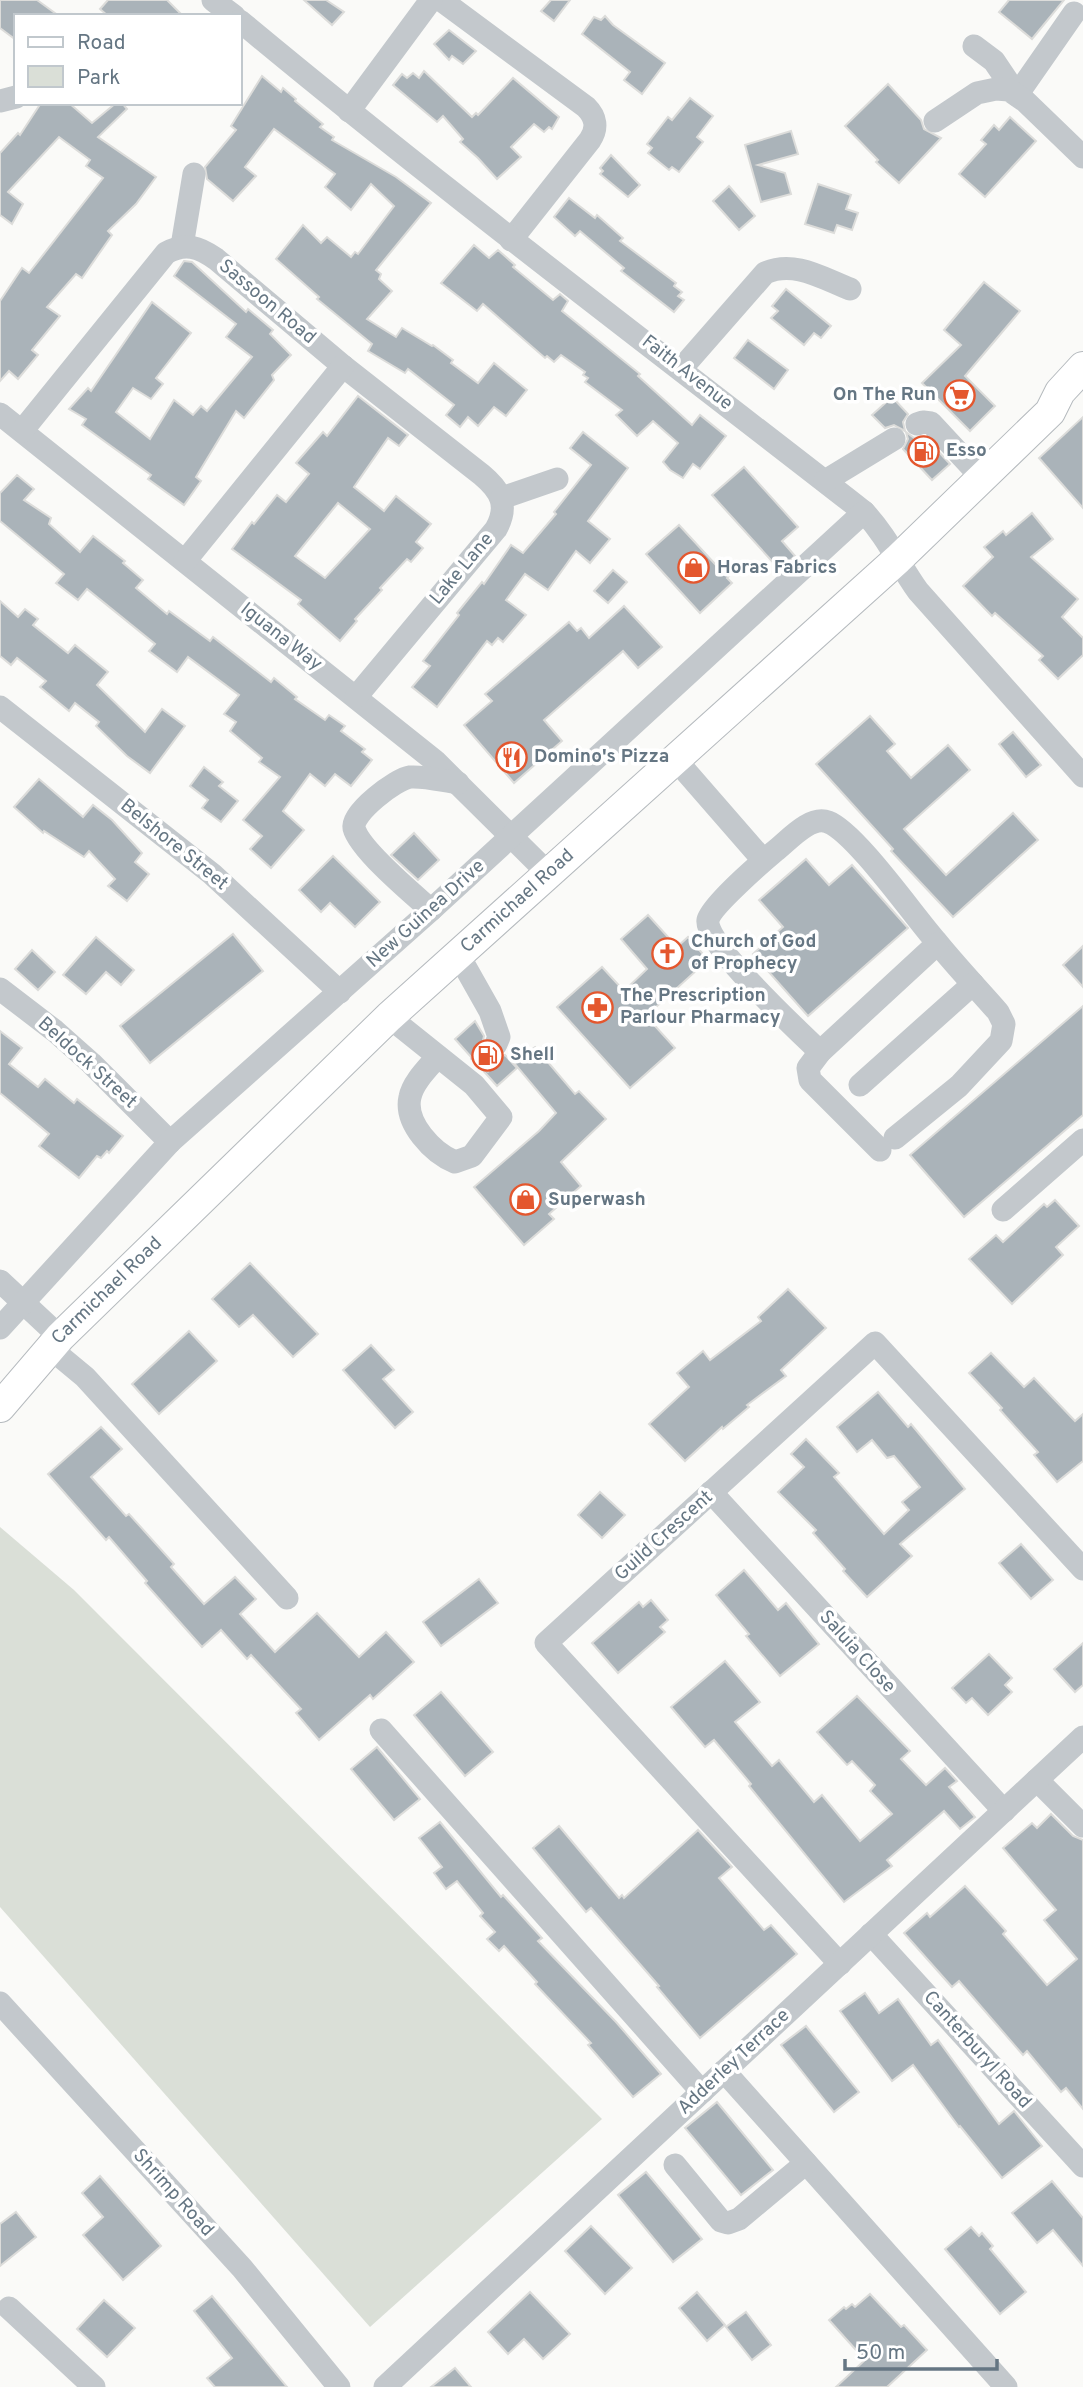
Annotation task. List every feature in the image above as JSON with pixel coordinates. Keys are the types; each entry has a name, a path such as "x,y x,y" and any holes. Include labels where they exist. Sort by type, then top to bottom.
{"main road":[{"name":"Carmichael Road","path":"0,1407 55,1342 389,1017 898,559 1050,412 1060,392 1081,380"}],"street":[{"path":"213,0 230,14"},
{"path":"349,111 431,0"},
{"path":"441,0 586,107 595,122 595,131 590,140 511,240"},
{"path":"1017,95 1074,13"},
{"name":"Faith Avenue","path":"242,23 511,240 864,512 888,540 918,591 1083,776"},
{"path":"974,47 994,61 1017,95"},
{"path":"935,121 986,89 1009,90 1083,157"},
{"path":"22,431 166,253 182,246 194,174"},
{"name":"Sassoon Road","path":"182,246 195,247 216,259 343,366"},
{"path":"681,369 765,273 783,267 794,268 850,289"},
{"path":"185,561 343,366 482,475 502,498 557,479"},
{"name":"Iguana Way","path":"0,414 435,761 549,874"},
{"path":"917,424 930,423 982,478"},
{"path":"825,481 894,439"},
{"name":"Lake Lane","path":"356,697 496,529 503,510 502,498"},
{"name":"New Guinea Drive","path":"0,1328 170,1142 431,910 864,512"},
{"name":"Belshore Street","path":"0,707 212,874 340,992"},
{"path":"675,759 763,860"},
{"path":"431,910 399,882 367,848 355,831 354,821 361,810 400,779 411,777 458,783"},
{"path":"820,1052 729,959 708,926 708,917 763,860 805,826 819,821 828,822 848,835 937,944 998,1012 1004,1024 1001,1041 959,1086 888,1144 810,1080 808,1068 820,1052 937,944"},
{"path":"458,956 490,1011 499,1037 496,1044"},
{"path":"860,1085 973,984"},
{"name":"Beldock Street","path":"0,989 55,1031 91,1063 170,1142"},
{"path":"389,1017 438,1056 476,1076 501,1116 472,1156 455,1162 428,1144 412,1118 409,1100 414,1087 438,1056"},
{"path":"1003,1210 1083,1140"},
{"path":"0,1282 23,1302 85,1377 287,1598"},
{"name":"Guild Crescent","path":"840,1964 546,1643 875,1343 1083,1569"},
{"name":"Saluia Close","path":"711,1492 1004,1811"},
{"path":"381,1730 702,2092"},
{"name":"Adderley Terrace","path":"385,2387 1083,1737"},
{"path":"1037,1780 1083,1826"},
{"name":"Canterburyl Road","path":"871,1934 1083,2166"},
{"name":"Shrimp Road","path":"0,2004 242,2268 339,2387"},
{"path":"724,2071 1006,2387"},
{"path":"675,2165 721,2221 728,2223 739,2219 806,2163"},
{"path":"9,2308 94,2387"}],"green space":[{"path":"0,1527 74,1590 602,2119 370,2327 0,1907"}],"building":[{"path":"0,0 37,0 56,14 14,14 14,38 0,28"},
{"path":"108,0 167,0 181,14 106,14 100,9"},
{"path":"304,0 326,0 344,12 332,25"},
{"path":"551,0 570,0 554,21 541,11"},
{"path":"1009,0 1064,0 1032,39 999,12"},
{"path":"605,16 613,25 665,63 642,94 624,80 630,72 582,34 594,17 601,20"},
{"path":"449,30 476,51 463,64 452,56 449,60 434,44"},
{"path":"424,71 472,117 476,113 478,115 513,78 559,117 552,129 549,127 544,132 534,124 511,147 521,157 497,179 460,142 463,139 443,116 437,122 393,85 402,74 407,78 413,73 419,78"},
{"path":"262,76 281,92 283,88 296,99 295,101 323,124 320,127 334,137 332,140 396,177 431,203 376,270 381,274 379,279 392,291 367,319 396,337 402,328 433,345 453,360 451,363 478,383 494,363 527,390 506,416 494,407 478,426 468,417 460,427 446,415 454,405 408,369 405,373 368,351 372,344 317,299 319,297 276,259 303,225 321,243 327,237 351,257 355,252 358,254 394,206 371,184 351,210 325,187 335,174 274,129 245,167 256,176 233,201 207,179 205,167 236,130 231,126"},
{"path":"888,84 921,120 924,129 941,138 899,183 876,162 878,160 845,126"},
{"path":"690,98 713,116 697,137 703,142 679,172 672,167 669,170 648,153 652,148 647,144 668,117 672,120"},
{"path":"40,105 71,105 92,123 114,105 124,105 127,109 98,137 156,177 136,204 108,231 112,235 82,278 76,274 47,307 60,316 32,350 38,355 18,379 9,371 0,381 0,301 22,268 29,273 103,178 86,166 90,160 59,137 8,192 23,204 12,224 0,215 0,153 18,133 20,135"},
{"path":"1010,117 1036,141 985,197 959,174 986,144 981,140 994,125 999,130"},
{"path":"791,131 798,154 758,165 785,173 791,194 761,202 745,145"},
{"path":"611,155 640,185 628,197 600,174 603,171 600,168"},
{"path":"818,184 851,195 846,209 858,213 852,230 837,225 834,233 805,224"},
{"path":"729,186 755,216 739,230 713,201"},
{"path":"569,198 595,218 597,215 623,238 620,241 676,283 674,286 682,292 678,296 684,300 674,312 621,271 624,268 580,231 575,236 554,217"},
{"path":"474,245 489,258 498,250 515,265 513,267 553,300 560,294 568,301 562,311 640,374 638,376 692,425 700,415 726,436 700,469 693,464 683,478 670,470 663,462 678,443 653,421 637,436 616,415 622,410 585,382 588,378 583,375 585,372 561,355 554,362 547,356 545,358 483,304 477,311 441,283"},
{"path":"184,261 192,262 246,312 248,309 273,330 270,334 291,355 272,375 274,380 244,418 236,411 196,477 201,481 184,505 148,479 151,475 82,425 86,419 69,409 88,388 91,391 152,302 191,333 156,378 163,384 151,399 133,388 116,412 150,439 174,400 193,415 201,406 207,411 252,357 226,337 236,324 174,276"},
{"path":"984,282 1020,311 965,376 995,406 970,431 922,383 961,345 944,330"},
{"path":"786,289 831,326 821,338 814,333 804,345 771,318 778,311 772,306"},
{"path":"748,340 788,370 774,389 734,358"},
{"path":"358,396 408,435 399,446 388,438 354,487 384,511 396,496 431,524 416,542 423,548 411,562 407,559 380,588 382,590 355,619 357,621 340,641 298,604 301,600 232,549 277,495 286,502 309,474 296,463 323,432 327,436","holes":["338,503 370,529 325,578 295,556"]},
{"path":"892,397 908,414 903,422 905,431 894,425 885,428 872,415"},
{"path":"1083,417 1083,508 1039,458"},
{"path":"583,432 628,468 588,521 610,539 590,563 576,551 548,590 525,574 506,600 526,615 503,642 498,638 492,645 487,641 437,707 412,687 430,666 423,661 511,545 523,553 556,514 554,512 591,465 570,448"},
{"path":"906,432 914,438 924,436 950,464 932,480 903,449 908,439"},
{"path":"744,467 798,527 782,541 795,556 780,570 712,495"},
{"path":"17,475 34,489 24,500 51,518 49,524 80,552 93,536 125,561 123,563 143,580 136,588 167,614 169,611 210,641 213,637 271,682 274,678 297,697 295,699 325,720 329,715 345,726 341,731 365,749 362,752 372,760 351,786 335,774 325,786 310,774 283,811 304,830 271,868 250,849 262,836 243,820 280,777 259,762 262,758 230,731 236,722 224,714 239,695 188,657 177,672 149,651 155,644 87,589 78,600 56,583 64,574 0,521 0,493"},
{"path":"1032,513 1053,539 1031,557 1078,599 1062,617 1083,638 1083,655 1058,679 1039,660 1043,656 995,613 992,616 963,586 993,557 984,547 1003,531 1006,535"},
{"name":"Horas Fabrics","path":"679,525 715,564 721,558 733,572 727,578 732,583 700,613 646,554"},
{"path":"613,570 627,582 608,603 594,591"},
{"path":"0,601 18,617 25,609 38,619 33,625 68,653 75,645 108,672 97,685 145,732 162,709 185,726 150,773 127,756 96,726 99,722 75,703 69,711 40,687 46,681 17,658 11,665 0,656"},
{"path":"624,606 662,647 638,668 623,651 544,720 562,741 514,783 464,725 492,701 485,694 569,622 577,631 581,628 589,638"},
{"path":"870,716 895,744 887,751 911,778 948,745 970,770 904,829 946,875 1013,813 1038,840 953,917 891,851 893,849 816,764"},
{"path":"1013,732 1041,765 1026,777 999,744"},
{"path":"204,767 223,782 219,786 238,801 221,822 202,808 208,800 190,786"},
{"path":"39,779 83,817 93,805 112,820 142,853 135,862 149,874 127,901 108,886 115,879 89,851 84,857 44,831 43,833 14,807"},
{"path":"414,833 439,860 418,880 391,855"},
{"path":"333,856 380,902 355,927 330,903 321,912 299,890"},
{"path":"806,859 829,885 852,865 908,928 808,1016 753,954 783,927 759,900"},
{"path":"648,915 677,947 688,937 708,960 646,1016 675,1048 630,1088 557,1007 602,967 624,991 647,969 621,939"},
{"path":"233,934 263,971 150,1063 120,1026"},
{"path":"96,937 134,970 121,985 106,972 86,994 63,975"},
{"path":"1083,946 1083,987 1063,965"},
{"path":"32,950 55,972 38,990 15,969"},
{"path":"1083,1006 1083,1115 964,1217 910,1155"},
{"name":"Shell","path":"475,1021 484,1036 482,1045 485,1053 497,1058 505,1055 517,1068 497,1086 455,1039"},
{"path":"0,1031 22,1048 9,1064 38,1087 45,1079 74,1103 77,1099 123,1136 109,1153 107,1151 101,1158 97,1156 79,1178 39,1146 49,1134 0,1093"},
{"path":"535,1047 575,1094 579,1091 606,1119 561,1162 581,1186 549,1214 554,1219 524,1245 474,1187 556,1113 514,1063"},
{"path":"1055,1200 1079,1226 1056,1247 1063,1255 1012,1304 969,1259 996,1235 1003,1242 1044,1204 1047,1207"},
{"path":"250,1263 318,1334 293,1357 253,1315 239,1327 212,1299"},
{"path":"788,1289 826,1328 781,1370 786,1376 747,1405 749,1407 723,1429 722,1427 685,1461 649,1424 689,1387 677,1373 703,1351 710,1360 761,1321 758,1317"},
{"path":"189,1331 217,1361 159,1414 132,1384"},
{"path":"371,1345 394,1370 383,1379 413,1412 395,1428 343,1370"},
{"path":"991,1353 1024,1387 1034,1378 1075,1421 1083,1414 1083,1461 1057,1482 1034,1455 1038,1452 969,1373"},
{"path":"878,1392 908,1427 911,1424 965,1489 900,1544 912,1556 867,1597 813,1533 816,1530 778,1492 804,1467 791,1454 806,1439 839,1473 834,1477 884,1534 909,1510 902,1502 920,1487 894,1456 887,1458 872,1440 857,1452 837,1427"},
{"path":"101,1427 122,1449 91,1477 174,1564 171,1567 204,1604 235,1577 256,1599 240,1614 275,1652 317,1613 359,1657 386,1632 414,1662 373,1699 370,1695 319,1740 296,1713 301,1709 251,1655 247,1659 221,1630 202,1647 145,1583 147,1581 109,1537 106,1540 48,1474"},
{"path":"600,1492 625,1515 602,1538 578,1515"},
{"path":"1021,1544 1053,1580 1031,1599 999,1563"},
{"path":"744,1570 778,1610 786,1603 819,1644 780,1676 716,1595"},
{"path":"479,1579 498,1603 441,1646 423,1622"},
{"path":"651,1600 668,1620 660,1627 665,1632 618,1673 592,1643 639,1602 643,1607"},
{"path":"1083,1643 1083,1685 1075,1692 1054,1669"},
{"path":"989,1654 1012,1678 1005,1685 1012,1692 988,1715 972,1698 966,1703 952,1688"},
{"path":"725,1661 760,1702 735,1722 772,1766 779,1760 814,1802 822,1795 860,1841 892,1814 870,1791 875,1785 852,1761 847,1765 817,1732 857,1696 910,1751 901,1759 926,1785 945,1768 957,1781 949,1787 975,1817 960,1829 944,1811 887,1860 892,1866 844,1902 714,1740 705,1747 671,1707"},
{"path":"441,1692 493,1752 465,1776 414,1715"},
{"path":"377,1747 420,1799 394,1820 351,1769"},
{"path":"1051,1814 1073,1836 1083,1840 1083,2109 1066,2088 1061,2092 1027,2051 1023,2055 959,1981 952,1987 904,1933 927,1913 930,1917 965,1886 1006,1931 1003,1934 1047,1985 1077,1959 1044,1920 1056,1910 1003,1848 1032,1823 1037,1828"},
{"path":"440,1822 501,1897 503,1895 542,1938 538,1941 616,2022 661,2074 633,2097 588,2045 591,2043 535,1984 537,1982 504,1946 499,1951 487,1939 495,1932 480,1916 483,1913 457,1881 446,1889 434,1873 442,1867 419,1838"},
{"path":"559,1826 619,1898 622,1895 624,1898 698,1830 732,1867 719,1878 764,1930 771,1925 797,1954 700,2038 591,1908 586,1912 533,1848"},
{"path":"865,1993 879,2013 898,1999 931,2045 938,2040 999,2124 1014,2111 1042,2146 1002,2178 959,2127 913,2065 892,2081 840,2011"},
{"path":"806,2026 859,2092 834,2112 781,2045"},
{"path":"717,2102 773,2170 741,2195 685,2128"},
{"path":"646,2172 702,2239 673,2262 618,2195"},
{"path":"100,2176 161,2246 123,2280 83,2235 103,2217 82,2193"},
{"path":"1052,2181 1083,2218 1083,2266 1053,2230 1037,2243 1012,2213"},
{"path":"16,2212 36,2237 0,2266 0,2224"},
{"path":"591,2226 632,2268 605,2294 565,2251"},
{"path":"971,2227 979,2236 982,2233 993,2246 990,2249 1026,2292 1000,2314 945,2249"},
{"path":"530,2292 570,2334 543,2359 524,2339 508,2354 488,2332"},
{"path":"697,2292 725,2325 707,2341 679,2308"},
{"path":"870,2294 927,2350 887,2387 836,2387 865,2360 829,2320 844,2307 846,2309 852,2304 855,2307"},
{"path":"212,2296 287,2387 215,2387 207,2378 232,2358 194,2311"},
{"path":"104,2300 135,2328 107,2357 77,2329"},
{"path":"746,2312 771,2345 752,2360 726,2327"},
{"path":"455,2368 471,2387 431,2387"}],"tunnel":[{"path":"479,1066 496,1044"}],"place":[{"name":"On The Run","path":"959,395"},
{"name":"Esso","path":"923,451"},
{"name":"Horas Fabrics","path":"694,568"},
{"name":"Domino's Pizza","path":"511,757"},
{"name":"Church of God of Prophecy","path":"668,953"},
{"name":"The Prescription Parlour Pharmacy","path":"597,1007"},
{"name":"Shell","path":"487,1055"},
{"name":"Superwash","path":"525,1200"}]}
